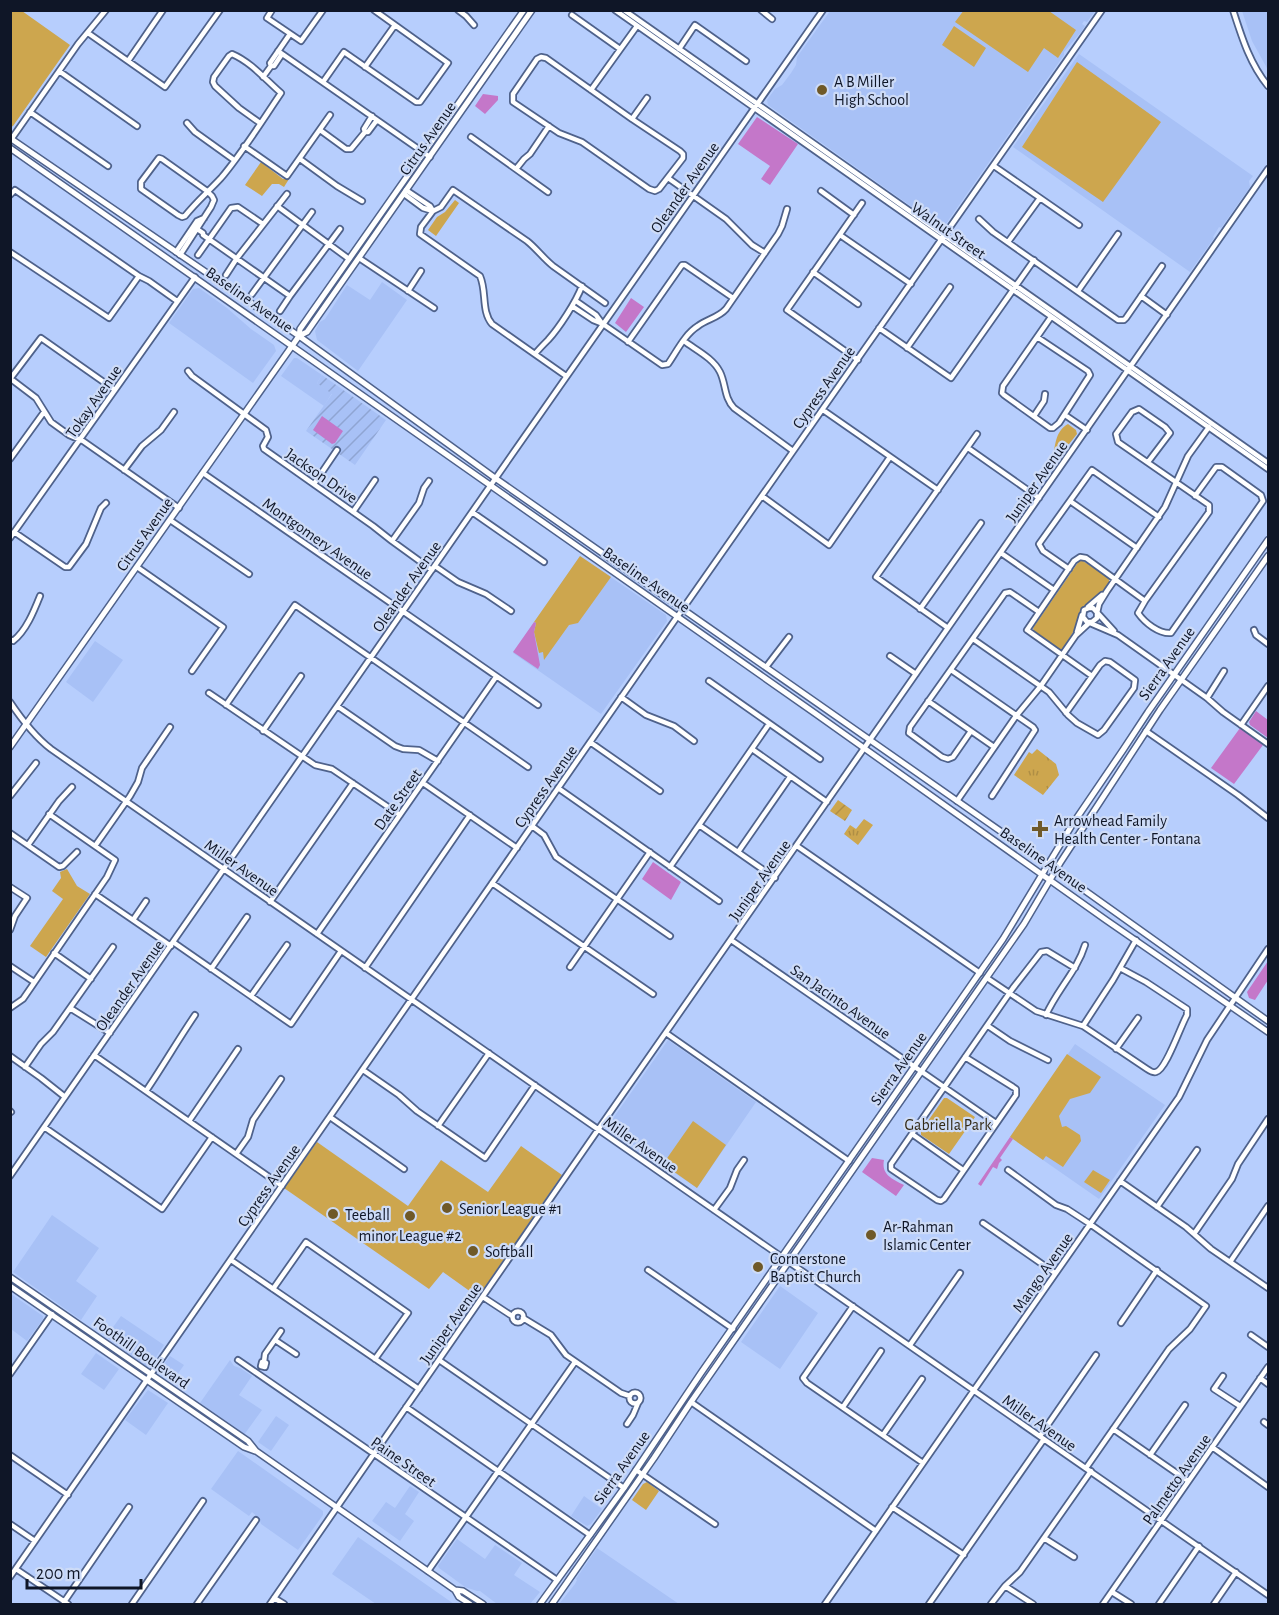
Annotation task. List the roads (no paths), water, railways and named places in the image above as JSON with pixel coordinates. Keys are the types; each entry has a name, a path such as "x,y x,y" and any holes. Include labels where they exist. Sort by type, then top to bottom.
{"main road":[{"name":"Citrus Avenue","path":"10,747 245,415 299,336 301,327 524,10"},
{"name":"Citrus Avenue","path":"299,336 307,332 532,10"},
{"name":"Baseline Avenue","path":"11,139 299,336 495,478 1269,1021"},
{"name":"Baseline Avenue","path":"10,148 1269,1032"},
{"name":"Sierra Avenue","path":"540,1605 624,1488 980,973 1072,825 1269,540"},
{"name":"Sierra Avenue","path":"552,1605 1024,924 1146,730 1269,556"},
{"name":"Foothill Boulevard","path":"10,1277 248,1441 256,1451 455,1590 459,1597 470,1605"},
{"name":"Foothill Boulevard","path":"10,1286 244,1447 256,1451"},
{"name":"Foothill Boulevard","path":"455,1590 464,1591 483,1605"}],"street":[{"path":"11,139 106,10"},
{"path":"128,61 164,10"},
{"path":"88,33 165,87 220,10"},
{"path":"272,10 267,18 301,41 323,10"},
{"path":"323,82 344,52 416,102 420,102 448,63 374,10"},
{"path":"459,10 474,25"},
{"name":"Walnut Street","path":"615,10 1269,463"},
{"name":"Walnut Street","path":"624,10 756,106"},
{"path":"761,10 772,19"},
{"name":"Oleander Avenue","path":"10,1176 823,10"},
{"name":"Cypress Avenue","path":"10,1577 677,616 1102,10"},
{"path":"1233,10 1249,56 1269,86"},
{"path":"572,15 620,49"},
{"path":"365,67 395,25"},
{"path":"679,49 695,25 746,62"},
{"path":"591,90 637,26"},
{"path":"263,77 271,66 274,66 290,33"},
{"path":"280,52 430,156"},
{"path":"178,254 195,230 197,221 204,218 214,200 212,196 207,191 159,158 141,182 141,189 178,215 185,216 207,191 221,177 244,146 281,93 232,54 228,56 213,82 239,108 260,123"},
{"path":"542,57 591,90 683,154 683,158 659,189 655,191 649,189 582,142 559,133 513,102 512,98 537,59 542,57"},
{"path":"59,71 137,126"},
{"path":"632,119 647,98"},
{"path":"30,112 108,166"},
{"path":"244,146 286,176 330,115"},
{"path":"320,130 346,149 351,149 374,118"},
{"path":"187,123 195,132 234,160"},
{"path":"516,169 530,154 549,126"},
{"path":"471,138 548,192"},
{"path":"300,159 362,201"},
{"path":"994,166 1079,225"},
{"name":"Juniper Avenue","path":"270,1605 598,1129 1269,169"},
{"path":"668,178 726,219 765,253"},
{"path":"10,195 15,190 177,301"},
{"path":"566,376 492,324 485,310 483,284 480,276 420,234 421,227 433,211 441,207 453,190 527,241 546,261 604,303"},
{"path":"820,191 854,214"},
{"path":"405,192 423,208 433,211"},
{"path":"226,275 287,194"},
{"path":"1008,242 1040,198"},
{"path":"858,360 788,310 862,203"},
{"path":"277,206 349,259"},
{"path":"198,255 231,208 238,207 263,224"},
{"path":"574,304 596,315 603,324 665,366 696,327 722,313 782,226 787,209"},
{"path":"252,294 312,212"},
{"path":"979,219 1116,318 1124,320 1162,266"},
{"path":"280,311 340,229"},
{"path":"195,230 200,236 203,235 290,296"},
{"path":"1078,291 1118,234"},
{"path":"840,235 911,284"},
{"path":"10,252 109,318 138,276"},
{"path":"359,258 434,308"},
{"path":"879,328 951,378 1034,260"},
{"path":"628,342 682,265 733,298"},
{"path":"408,291 421,271"},
{"path":"813,272 858,304"},
{"name":"Tokay Avenue","path":"10,538 195,277"},
{"path":"535,354 574,304 582,286"},
{"path":"907,348 950,287"},
{"name":"Walnut Street","path":"1015,288 1051,317 1130,368 1269,469"},
{"path":"1141,296 1167,315"},
{"path":"1037,337 1088,371 1090,375 1065,415 1053,428 1002,393 1003,386 1037,337 1051,317"},
{"path":"115,390 41,338 10,379 36,399 54,424 179,508"},
{"path":"684,341 716,365 728,399 734,408 793,452"},
{"name":"Jackson Drive","path":"188,371 266,430 268,437 264,442 264,449 392,542 458,582 486,594 511,611"},
{"path":"1034,416 1044,401 1045,394"},
{"path":"1148,462 1170,433 1138,409 1132,412 1116,434 1118,442 1209,506 1209,512 1138,613 1163,634 1171,633 1263,501 1261,495 1222,467 1216,467 1195,496"},
{"path":"823,410 938,490"},
{"path":"10,459 44,412"},
{"path":"124,470 142,446 165,426 174,412"},
{"path":"1065,415 1087,430"},
{"path":"957,801 1076,635 1096,620 1099,604 1166,507 1188,456 1209,427"},
{"path":"948,628 876,577 977,434"},
{"path":"968,448 1039,498"},
{"path":"314,484 337,450"},
{"path":"762,496 829,544 890,456"},
{"path":"1069,569 1043,551 1039,544 1092,470 1159,517"},
{"name":"Montgomery Avenue","path":"203,473 538,705"},
{"path":"353,512 375,480"},
{"path":"392,542 419,503 429,481"},
{"path":"1070,501 1137,548"},
{"path":"14,532 65,567 69,567 86,544 101,508 106,503"},
{"path":"472,512 544,562"},
{"path":"170,520 249,574"},
{"path":"920,609 981,524"},
{"path":"1001,553 1054,590"},
{"path":"1092,676 1027,630 1074,561 1080,556 1086,558 1145,601"},
{"path":"137,567 223,627 192,672"},
{"path":"1076,635 1086,609 1107,591"},
{"path":"971,731 953,757 948,759 909,733 910,727 1005,593 1010,592 1039,612"},
{"path":"12,640 17,638 29,620 40,596"},
{"path":"226,705 295,606 528,767"},
{"path":"1086,609 1093,608 1118,635 1269,744"},
{"path":"1082,615 1089,623 1118,635"},
{"path":"1254,630 1256,635 1269,644"},
{"path":"766,667 789,637"},
{"path":"973,639 1048,692 1066,712 1077,723 1098,735 1134,688 1135,680 1106,661 1100,664 1066,712"},
{"path":"890,656 916,674"},
{"path":"951,670 1035,730 992,796"},
{"path":"1207,698 1224,671"},
{"path":"263,731 301,676"},
{"name":"Date Street","path":"317,934 496,677"},
{"path":"709,681 820,759"},
{"path":"1241,725 1267,693 1269,686"},
{"path":"208,693 302,757 315,765 332,769 400,815"},
{"path":"621,698 646,715 674,726 694,741"},
{"path":"928,701 994,747"},
{"name":"Miller Avenue","path":"10,702 26,725 43,743 126,802 1269,1595"},
{"path":"337,706 395,746 419,750 438,761"},
{"path":"670,867 769,724"},
{"path":"95,846 126,802 138,782 141,768 170,727"},
{"path":"1146,730 1269,818"},
{"path":"590,742 660,790"},
{"path":"752,749 827,802"},
{"path":"10,796 36,763"},
{"path":"738,852 790,777"},
{"path":"270,902 353,783"},
{"path":"423,783 517,848"},
{"path":"28,845 49,814 72,787"},
{"path":"558,788 719,901"},
{"path":"10,1008 23,999 107,877 115,860 49,814"},
{"path":"365,968 470,815"},
{"path":"699,825 775,878"},
{"path":"532,826 544,835 556,857 670,936"},
{"path":"10,833 58,867 63,866 77,852"},
{"path":"797,846 980,973"},
{"path":"570,967 650,852"},
{"path":"492,883 653,994"},
{"path":"10,887 27,898 15,916 10,930"},
{"path":"95,894 291,1024 341,951"},
{"path":"133,920 146,901"},
{"path":"211,969 247,917"},
{"name":"San Jacinto Avenue","path":"731,940 996,1123"},
{"path":"1083,1026 1136,940"},
{"path":"251,996 287,945"},
{"path":"1046,1015 1075,968 1085,945"},
{"path":"25,1067 41,1044 53,1032 113,947"},
{"name":"Mango Avenue","path":"825,1605 1179,1097 1207,1040 1269,949"},
{"path":"965,1057 1016,1089 1017,1092 941,1201 891,1169 891,1164 965,1057 1037,956 1047,951 1075,968"},
{"path":"54,953 91,979"},
{"path":"10,966 34,982"},
{"path":"987,978 1028,1006 1046,1015 1083,1026 1153,1073 1157,1072 1163,1067 1170,1053 1187,1015 1187,1010 1146,982 1120,968"},
{"path":"70,1008 110,1033"},
{"path":"146,1091 195,1015"},
{"path":"1116,1049 1138,1018"},
{"path":"988,1026 1010,1041 1048,1060"},
{"path":"666,1034 849,1161"},
{"path":"189,1121 237,1049"},
{"path":"438,1126 489,1053"},
{"path":"94,1055 282,1186"},
{"path":"10,1056 65,1097"},
{"path":"363,1070 485,1158 535,1085"},
{"path":"236,1154 248,1137 253,1120 281,1079"},
{"path":"330,1117 404,1169"},
{"path":"1194,1234 1269,1119"},
{"path":"44,1127 162,1209 212,1137"},
{"path":"912,1134 963,1170"},
{"path":"1157,1207 1197,1150"},
{"path":"714,1210 730,1188 744,1160"},
{"path":"991,1605 1005,1586 1020,1572 1044,1538 1113,1429 1169,1348 1190,1329 1206,1306 1157,1270 1008,1170"},
{"path":"1120,1181 1186,1227 1211,1249 1268,1287"},
{"path":"1230,1262 1269,1206"},
{"path":"983,1223 1055,1273"},
{"path":"273,1289 306,1242 408,1313 375,1359"},
{"path":"231,1260 419,1389"},
{"path":"648,1270 733,1329"},
{"path":"1121,1323 1157,1270"},
{"path":"910,1346 960,1273"},
{"path":"483,1296 512,1316 514,1321 518,1322 523,1318 551,1335 560,1349 575,1362 630,1396"},
{"path":"853,1306 803,1378 923,1463"},
{"path":"10,1374 52,1314"},
{"path":"258,1374 265,1354 281,1331"},
{"path":"1251,1335 1269,1347"},
{"path":"275,1340 296,1354"},
{"path":"843,1407 882,1351"},
{"path":"929,1605 1096,1355"},
{"name":"Paine Street","path":"238,1359 557,1580"},
{"path":"439,1360 624,1488"},
{"path":"10,1361 16,1365"},
{"path":"428,1571 575,1362"},
{"name":"Palmetto Avenue","path":"1103,1605 1269,1367"},
{"path":"1223,1376 1214,1389 1240,1406"},
{"path":"1260,1378 1269,1384"},
{"path":"883,1435 921,1379"},
{"path":"627,1424 640,1398 639,1394 633,1392 630,1396"},
{"path":"630,1396 631,1402 638,1403"},
{"path":"691,1402 876,1531"},
{"path":"1150,1455 1185,1405"},
{"path":"406,1407 590,1535"},
{"path":"1113,1429 1188,1481"},
{"path":"1212,1447 1269,1487"},
{"path":"10,1455 68,1495"},
{"path":"636,1470 715,1524"},
{"path":"132,1605 203,1501"},
{"path":"16,1569 66,1604 129,1507"},
{"path":"892,1507 964,1555"},
{"path":"197,1605 256,1520"},
{"path":"10,1524 35,1541"},
{"path":"1044,1538 1074,1557"},
{"path":"1159,1605 1199,1546"},
{"path":"1214,1605 1236,1572"},
{"path":"1005,1586 1033,1605"},
{"path":"1112,1592 1131,1605"},
{"path":"274,1598 284,1605"}],"place":[{"name":"A B Miller High School","path":"822,90"},
{"name":"Arrowhead Family Health Center - Fontana","path":"1040,829"},
{"name":"Senior League #1","path":"447,1208"},
{"name":"Teeball","path":"333,1214"},
{"name":"minor League #2","path":"410,1216"},
{"name":"Ar-Rahman Islamic Center","path":"871,1235"},
{"name":"Softball","path":"473,1251"},
{"name":"Cornerstone Baptist Church","path":"758,1267"}],"park label":[{"name":"Gabriella Park","path":"948,1124"}]}
